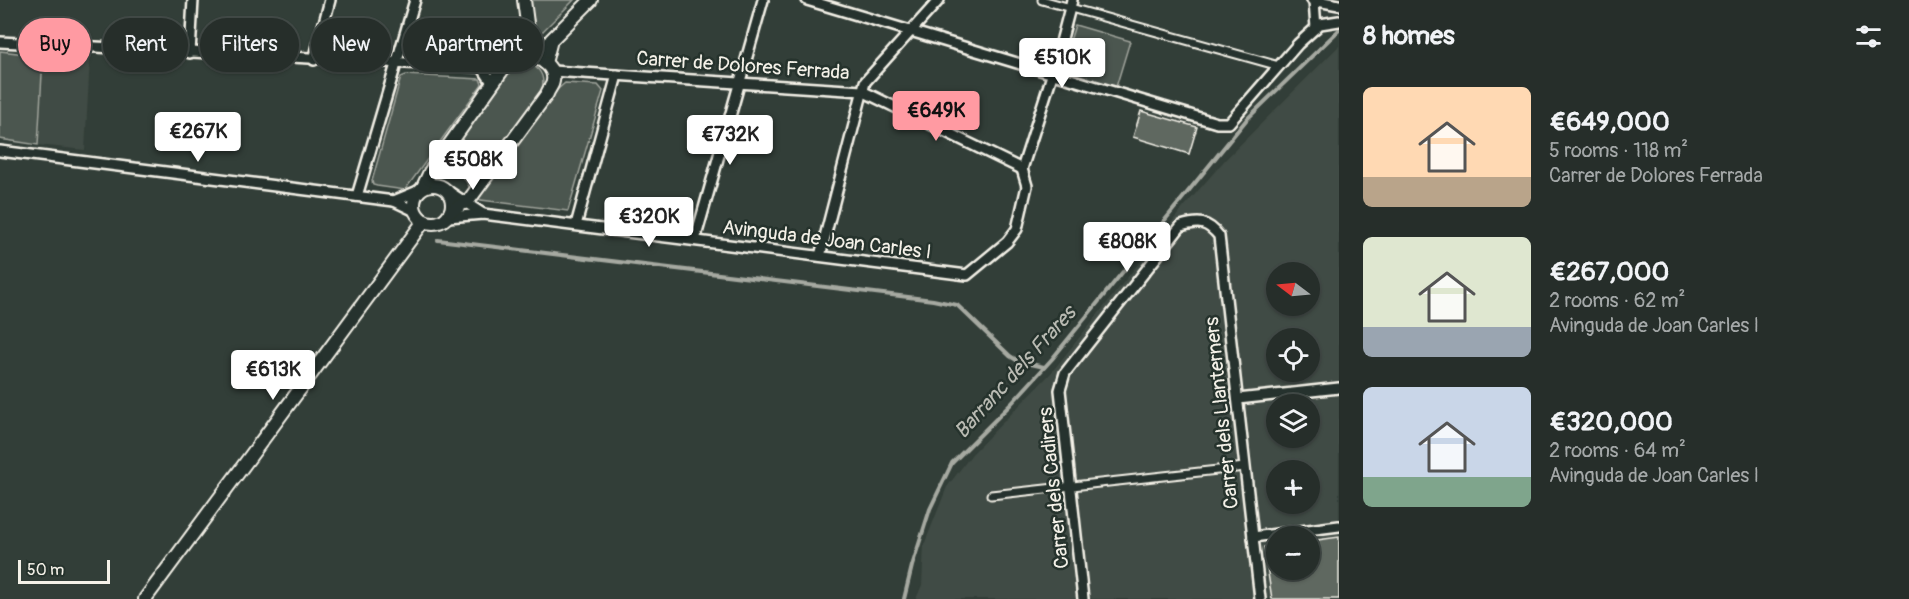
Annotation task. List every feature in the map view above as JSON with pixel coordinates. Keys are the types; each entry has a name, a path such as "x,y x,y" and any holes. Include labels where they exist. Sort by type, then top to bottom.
{"street":[{"path":"190,53 193,0"},
{"path":"325,18 330,0"},
{"path":"357,196 415,0"},
{"path":"524,0 526,18"},
{"path":"0,151 394,201 435,223 466,202 547,94 553,81 549,67 551,40 591,0"},
{"path":"695,240 762,0"},
{"path":"807,0 1217,123 1229,123 1298,44 1320,24 1339,21"},
{"path":"820,256 865,82 939,0"},
{"path":"1042,0 1071,4 1279,66"},
{"path":"1316,28 1313,0 1339,5"},
{"path":"1022,170 1071,4"},
{"path":"0,42 311,60"},
{"path":"391,63 482,67 493,84"},
{"path":"543,64 549,67"},
{"name":"Carrer de Dolores Ferrada","path":"549,67 617,75 862,91 1022,170"},
{"path":"419,216 414,204 430,172 501,72"},
{"path":"576,225 617,75"},
{"name":"Avinguda de Joan Carles I","path":"450,214 483,214 967,275 1007,242 1017,229 1027,186 1022,170"},
{"path":"394,201 432,184 439,185 448,191 451,197 450,214"},
{"name":"Avinguda de Joan Carles I","path":"448,191 483,214"},
{"path":"145,599 419,216"},
{"name":"Carrer dels Llanterners","path":"1065,373 1181,226 1196,222 1211,226 1219,236 1260,599"},
{"name":"Carrer dels Cadirers","path":"1065,373 1060,390 1083,599"},
{"path":"1238,399 1339,388"},
{"path":"991,495 1245,467"},
{"path":"1253,537 1339,526"}],"shaded area":[{"path":"530,0 574,0 543,31 543,18 533,18"},
{"path":"1075,25 1130,41 1116,87 1061,70"},
{"path":"1339,46 1339,599 916,599 922,585 924,545 947,487 972,454 1051,373 1183,208 1224,161"},
{"path":"0,51 18,53 18,72 42,72 38,145 0,139"},
{"path":"42,72 89,72 85,150 38,145"},
{"path":"507,72 540,72 542,89 470,189 458,172 438,167"},
{"path":"406,75 480,79 482,84 405,190 373,185 372,181 401,77"},
{"path":"565,83 598,85 603,91 568,211 478,198 558,89"}],"building":[{"path":"1141,111 1197,127 1189,154 1133,137"},
{"path":"1339,537 1339,599 1272,599 1269,580 1320,580 1320,540"}],"waterway":[{"name":"Barranc dels Frares","path":"904,599 930,509 952,463 1052,359 1247,119 1339,30"},
{"path":"438,240 933,300 957,305 1010,356 1018,361 1044,367"}]}
